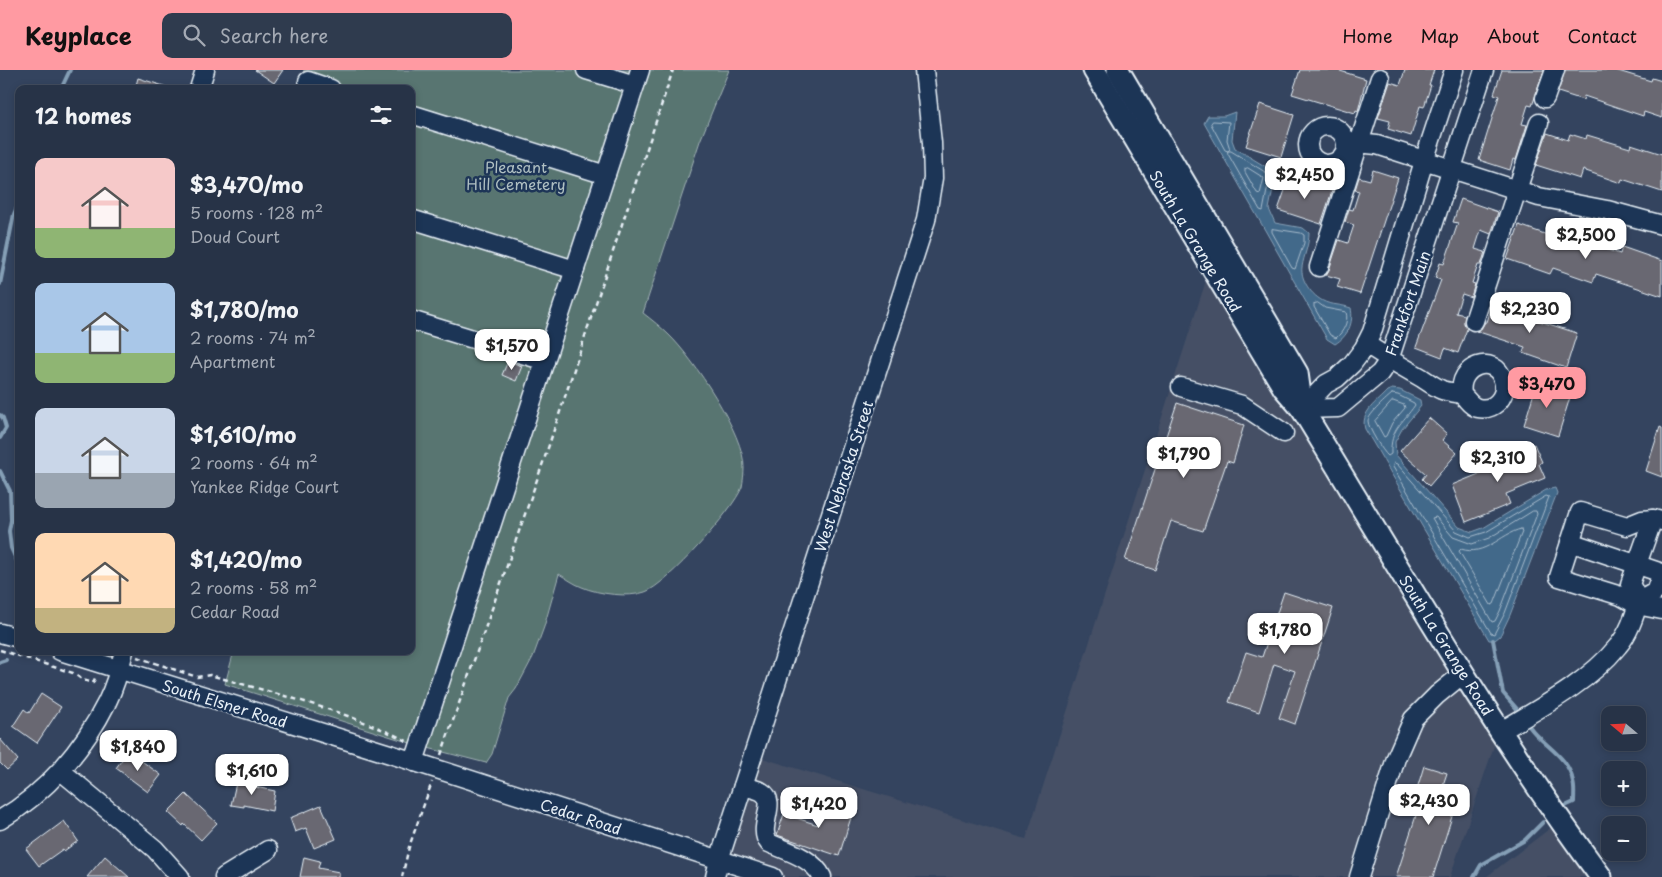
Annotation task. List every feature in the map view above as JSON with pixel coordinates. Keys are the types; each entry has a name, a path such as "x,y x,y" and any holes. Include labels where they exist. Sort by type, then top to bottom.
{"main road":[{"name":"South La Grange Road","path":"1094,70 1284,388 1302,409 1464,673 1558,820 1601,877"},
{"name":"South La Grange Road","path":"1118,70 1297,373 1302,409"}],"street":[{"path":"200,85 205,70"},
{"path":"417,754 638,78 586,70"},
{"name":"West Nebraska Street","path":"717,869 926,220 933,178 932,143 924,70"},
{"name":"Frankfort Main","path":"1302,409 1326,384 1337,378 1352,364 1372,332 1454,70"},
{"name":"Frankfort Main","path":"1302,409 1338,408 1380,373 1389,360 1484,70"},
{"path":"1544,98 1555,70"},
{"path":"1319,267 1353,143 1380,78"},
{"path":"308,80 321,85"},
{"path":"415,115 606,176"},
{"path":"1474,321 1539,123"},
{"path":"1353,143 1377,146 1539,197 1607,210 1662,225"},
{"path":"415,220 575,270"},
{"path":"415,321 545,361"},
{"path":"1366,344 1389,360 1442,390 1462,394"},
{"path":"1181,386 1242,405 1284,433"},
{"path":"1638,603 1630,584 1637,564 1656,527 1642,520 1627,526 1580,512 1559,577 1622,596 1638,603 1662,610"},
{"path":"1501,731 1549,702 1595,670 1619,646 1631,625 1638,603 1655,592 1662,573 1570,542"},
{"path":"0,633 15,637"},
{"name":"South Elsner Road","path":"95,655 122,658 390,754"},
{"path":"0,820 28,801 61,771 85,739 107,702 122,658"},
{"path":"1359,877 1396,758 1414,719 1436,695 1464,673"},
{"name":"Cedar Road","path":"390,754 417,754 717,869 773,877"},
{"path":"61,771 155,849 180,877"},
{"path":"743,786 762,792 767,796 769,802 764,831 765,839 769,843 808,861 819,871 822,877"},
{"path":"224,877 268,850"}],"path":[{"path":"402,877 409,847 544,460 673,70"},
{"path":"122,658 197,677 210,675 299,700 382,729 417,754 438,762"}],"shaded area":[{"path":"1209,271 1496,740 1450,877 784,877 723,858 756,756 1026,839"},
{"path":"1557,823 1596,877 1486,877"}],"green space":[{"name":"Pleasant Hill Cemetery","path":"304,70 729,70 700,141 643,313 663,329 679,346 704,378 727,417 742,454 744,468 742,487 727,511 699,545 668,576 655,587 645,592 622,595 596,592 579,586 559,574 544,627 533,657 509,698 492,754 486,763 420,746 225,684 233,655 415,655 415,85 299,85"}],"water":[{"path":"1235,112 1232,140 1235,148 1276,173 1269,209 1275,223 1303,228 1309,233 1302,272 1309,289 1323,301 1351,308 1352,319 1349,329 1340,341 1335,344 1327,339 1204,123 1208,116 1224,116"},
{"path":"1392,389 1400,390 1420,400 1421,406 1402,429 1395,442 1396,455 1459,527 1472,532 1483,528 1546,490 1555,488 1557,493 1510,615 1500,636 1495,640 1489,640 1365,429 1364,423 1367,412 1387,391"}],"building":[{"path":"255,70 283,70 274,83"},
{"path":"1300,70 1337,70 1366,79 1358,111 1356,110 1355,113 1292,94"},
{"path":"1405,70 1434,70 1424,107 1420,106 1411,136 1388,129 1390,121 1378,118 1390,82 1400,85"},
{"path":"1502,70 1544,70 1532,106 1528,105 1522,124 1527,125 1516,160 1513,159 1510,170 1479,160 1499,96 1494,94"},
{"path":"1565,70 1615,70 1651,81 1652,78 1662,81 1662,118 1644,112 1643,116 1584,96 1583,100 1558,92"},
{"path":"138,78 161,85 136,85"},
{"path":"1260,104 1294,115 1281,157 1246,146"},
{"path":"1547,133 1568,140 1570,134 1586,139 1587,135 1630,148 1631,144 1662,154 1662,192 1622,179 1621,183 1583,170 1580,179 1536,165"},
{"path":"1373,170 1398,178 1360,294 1337,287 1340,279 1326,275 1339,240 1348,243 1354,225 1345,222 1349,209 1353,210 1359,191 1355,190 1359,177 1370,180"},
{"path":"1290,176 1332,191 1321,224 1278,210"},
{"path":"1461,199 1498,212 1491,234 1481,230 1475,249 1485,252 1472,283 1475,284 1471,297 1462,294 1456,313 1465,315 1464,323 1467,329 1458,353 1445,348 1442,357 1416,347 1441,280 1435,278 1440,263 1444,264 1458,223 1453,222"},
{"path":"1519,225 1559,239 1561,234 1580,241 1580,238 1620,254 1622,247 1662,261 1662,296 1596,274 1593,282 1553,268 1550,274 1507,259"},
{"path":"1494,300 1538,314 1536,320 1577,333 1566,368 1523,353 1525,347 1476,331 1481,329 1485,322 1487,322"},
{"path":"508,361 522,366 516,381 502,375"},
{"path":"1537,383 1571,394 1558,436 1524,425"},
{"path":"1177,403 1244,425 1233,463 1227,461 1203,531 1171,521 1155,570 1125,560"},
{"path":"1429,418 1447,434 1442,440 1457,453 1429,486 1422,479 1426,474 1400,451"},
{"path":"1660,427 1662,428 1662,477 1646,471"},
{"path":"1534,444 1542,462 1539,464 1545,478 1506,494 1510,504 1466,522 1452,485 1491,469 1488,463"},
{"path":"1284,592 1333,608 1295,724 1279,718 1295,671 1274,664 1259,712 1229,702 1246,652 1262,657"},
{"path":"41,694 61,707 37,743 13,726 24,709 29,713"},
{"path":"0,739 18,760 7,770 0,763"},
{"path":"128,751 161,775 148,792 116,768"},
{"path":"1424,766 1447,773 1442,788 1459,794 1433,877 1396,877 1423,794 1416,792"},
{"path":"238,774 247,775 245,785 275,791 272,811 244,805 244,807 231,805"},
{"path":"186,794 217,823 201,840 168,812"},
{"path":"825,802 853,811 839,856 777,835 784,814 818,825"},
{"path":"321,805 336,839 314,848 306,828 295,832 290,818"},
{"path":"64,821 78,841 39,866 26,849"},
{"path":"105,856 129,877 87,877"},
{"path":"304,857 320,861 318,868 339,872 339,877 300,877"}],"waterway":[{"path":"63,85 70,70"},
{"path":"0,284 15,212"},
{"path":"0,415 6,428 0,438"},
{"path":"0,471 10,491 11,520 9,531 11,548 15,557"},
{"path":"1493,640 1503,693 1517,709"},
{"path":"0,662 6,660"},
{"path":"1529,726 1561,758 1571,773 1574,787 1574,802 1563,807"},
{"path":"1474,877 1481,865 1525,840 1543,822"}]}
